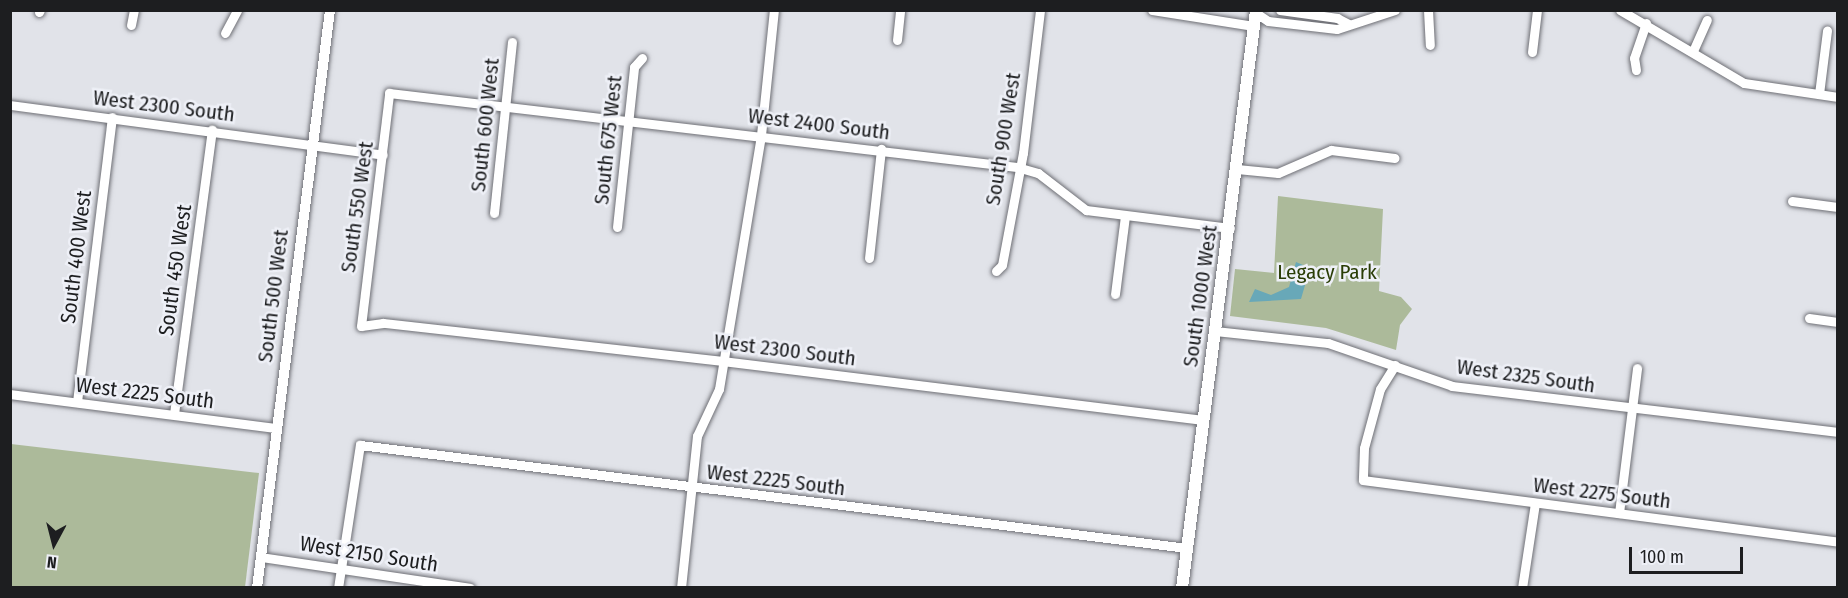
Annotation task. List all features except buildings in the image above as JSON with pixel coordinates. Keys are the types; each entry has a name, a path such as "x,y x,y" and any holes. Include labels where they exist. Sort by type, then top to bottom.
{"main road":[{"name":"South 1000 West","path":"1182,588 1230,228 1254,26 1259,11"}],"street":[{"path":"131,25 134,10"},
{"path":"225,33 237,10"},
{"name":"South 500 West","path":"257,588 275,428 330,10"},
{"path":"681,588 697,436 717,400 761,135 774,10"},
{"path":"897,40 900,10"},
{"name":"South 900 West","path":"996,271 1002,265 1040,10"},
{"path":"1152,10 1254,26"},
{"path":"1280,10 1337,18 1349,24"},
{"path":"1259,11 1269,21 1337,29 1395,10"},
{"path":"1428,10 1430,45"},
{"path":"1532,52 1537,10"},
{"path":"1620,10 1646,23 1744,83 1838,97"},
{"path":"1693,51 1707,20"},
{"path":"1636,70 1634,58 1646,23"},
{"path":"1819,94 1827,31"},
{"name":"South 600 West","path":"494,213 512,42"},
{"name":"South 675 West","path":"617,227 634,67 642,58"},
{"name":"West 2400 South","path":"389,93 1017,166 1038,173 1086,210 1230,228"},
{"name":"South 550 West","path":"361,326 389,93"},
{"name":"West 2300 South","path":"10,105 212,130 383,155"},
{"name":"South 400 West","path":"77,402 112,117"},
{"name":"South 450 West","path":"174,414 212,130"},
{"path":"869,258 881,149"},
{"path":"1237,169 1278,173 1331,150 1395,158"},
{"path":"1792,201 1838,207"},
{"path":"1115,294 1125,216"},
{"path":"1809,318 1838,322"},
{"name":"West 2300 South","path":"361,326 382,323 723,361 1203,420"},
{"name":"West 2325 South","path":"1215,331 1328,343 1452,386 1838,432"},
{"name":"West 2275 South","path":"1395,365 1380,389 1364,448 1363,480 1838,542"},
{"path":"1619,513 1630,408 1637,368"},
{"name":"West 2225 South","path":"10,394 275,428"},
{"name":"West 2225 South","path":"341,569 360,445 1187,548"},
{"path":"1522,588 1535,503"},
{"name":"West 2150 South","path":"261,556 470,588"},
{"path":"338,588 341,569"}],"green space":[{"name":"Legacy Park","path":"1278,196 1383,209 1379,291 1401,297 1412,309 1400,325 1396,350 1326,328 1230,316 1235,269 1274,273"},
{"path":"11,444 259,473 245,587 11,587"}],"water":[{"path":"1296,262 1310,268 1301,299 1249,302 1255,289 1271,295 1289,287"}]}
